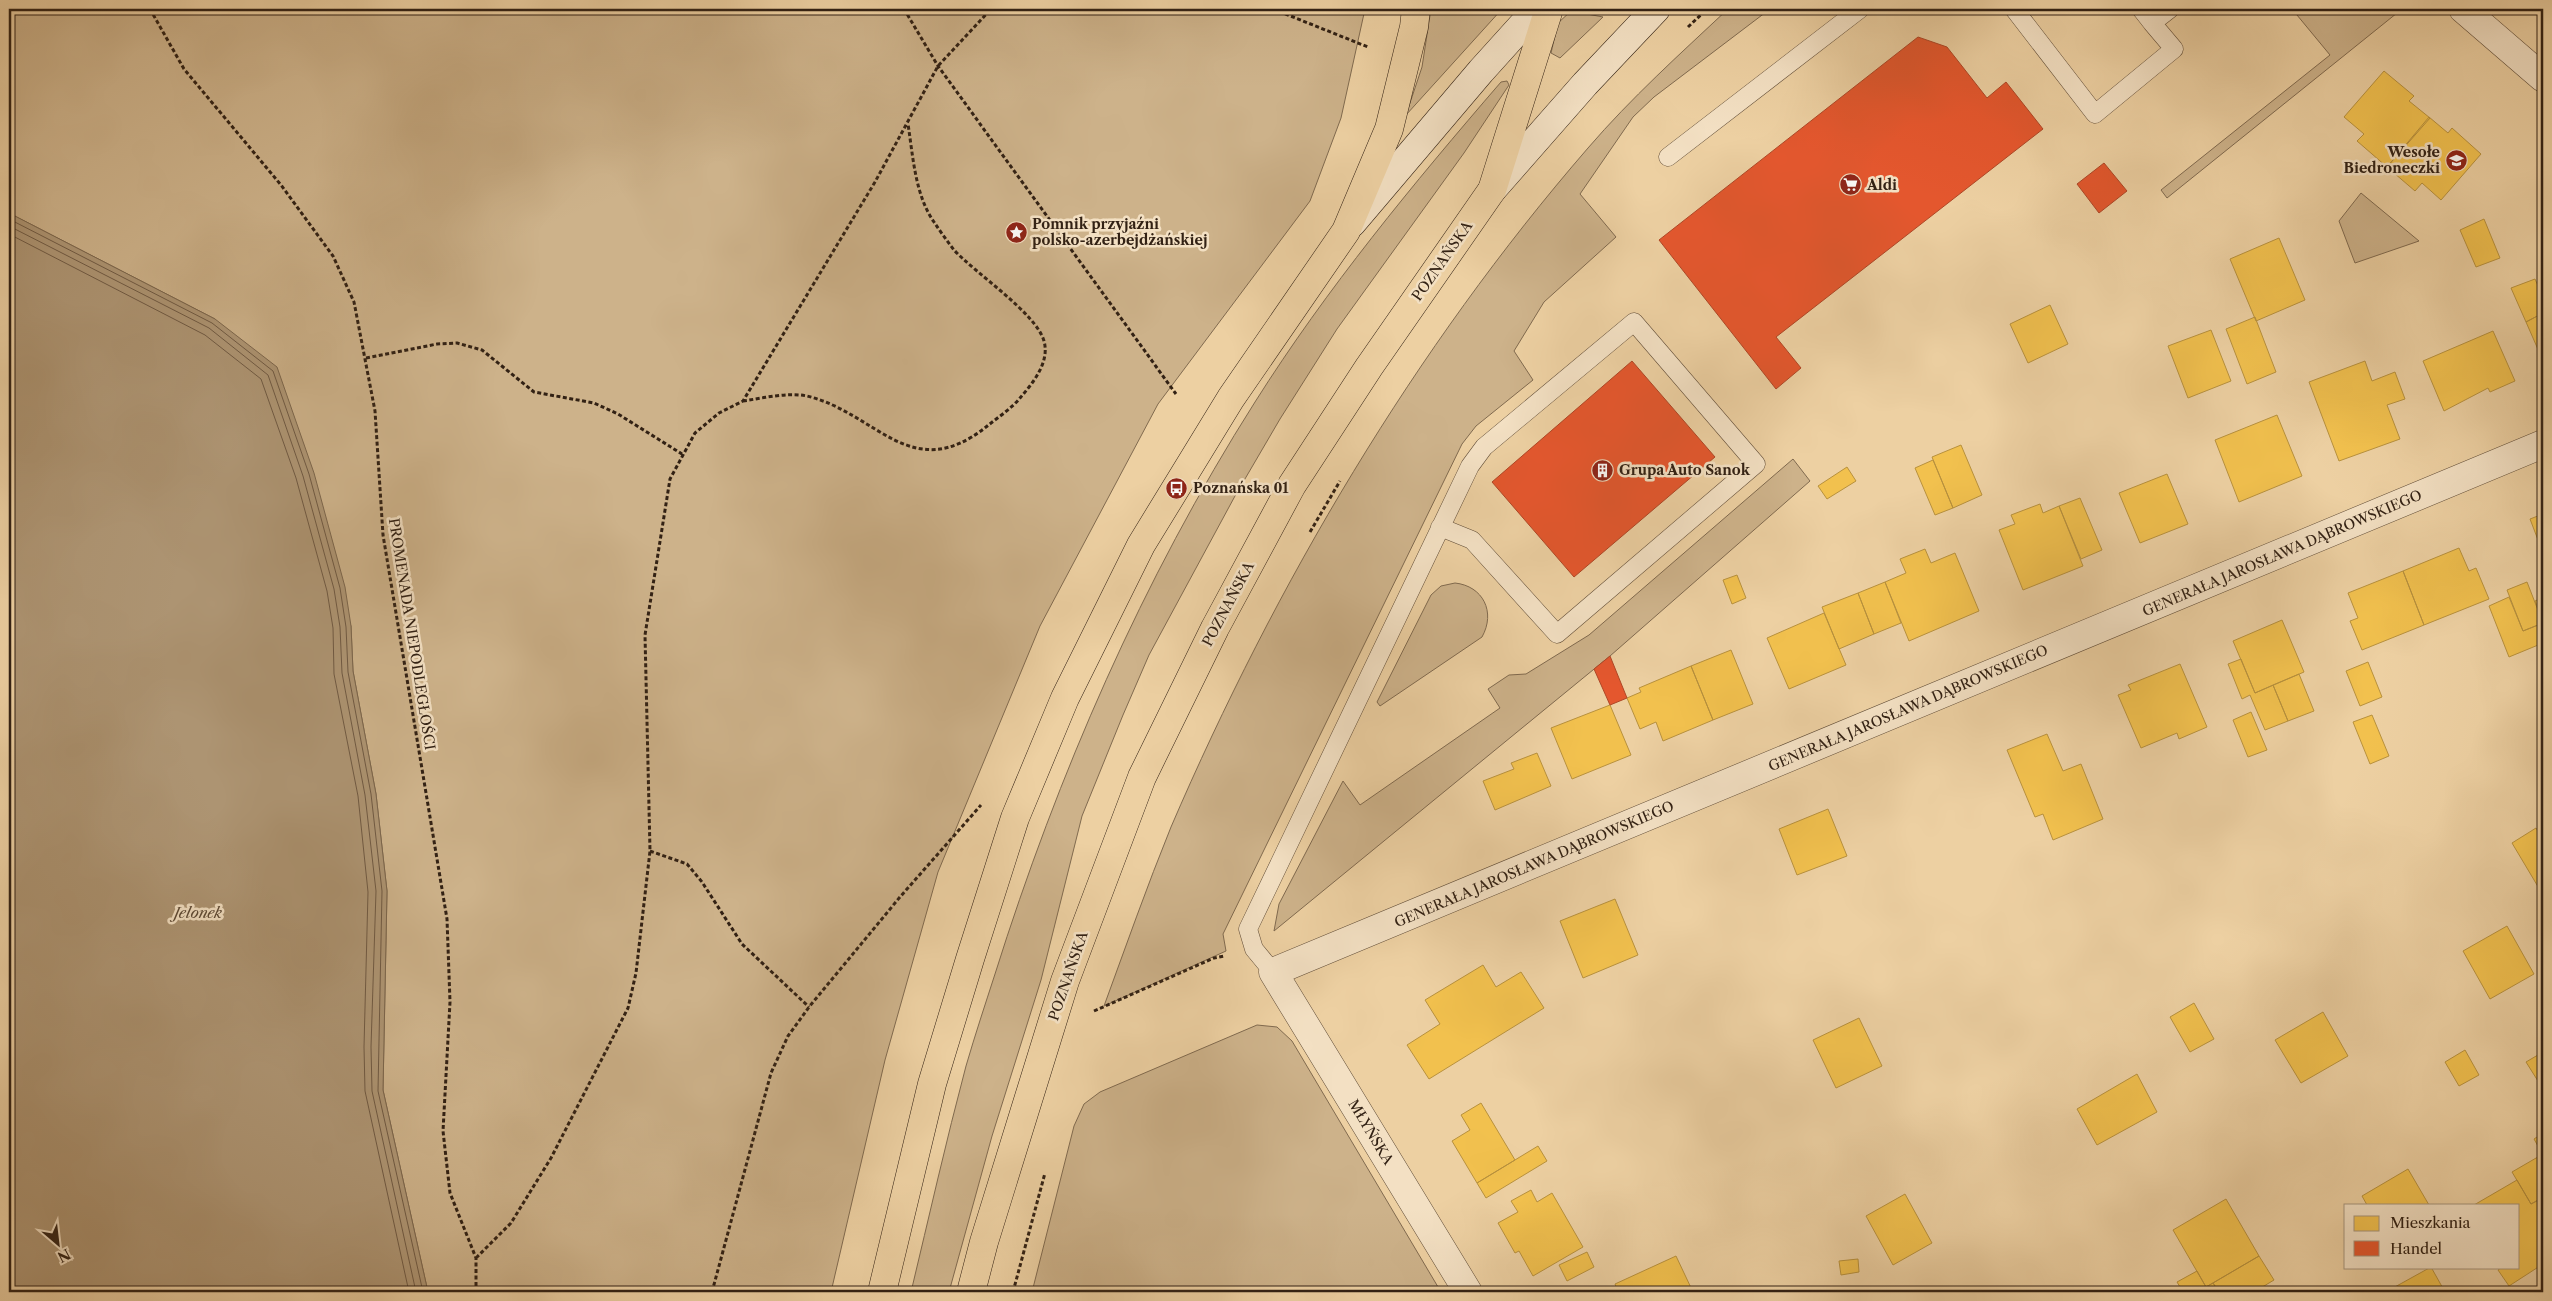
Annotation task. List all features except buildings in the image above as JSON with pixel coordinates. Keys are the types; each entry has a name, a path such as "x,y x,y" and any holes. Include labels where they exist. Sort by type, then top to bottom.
{"main road":[{"path":"882,1292 932,1084 1015,818 1065,698 1141,545 1231,398 1346,231 1389,129 1414,27 1416,9"},
{"path":"1492,190 1549,9"},
{"name":"POZNAŃSKA","path":"971,1292 984,1242 1065,981 1142,777 1215,628 1292,485 1369,367 1492,190"}],"street":[{"path":"1346,231 1481,71 1537,9"},
{"name":"POZNAŃSKA","path":"1492,190 1585,84 1656,9"},
{"path":"2463,9 2543,78"},
{"name":"GENERAŁA JAROSŁAWA DĄBROWSKIEGO","path":"1273,972 2543,444"},
{"name":"MŁYŃSKA","path":"1273,972 1468,1292"}],"lane":[{"path":"1668,157 1860,9"},
{"path":"2014,9 2095,114 2174,50 2141,9"},
{"path":"2152,23 2170,9"},
{"path":"1273,972 1254,949 1248,929 1440,527 1470,466 1484,447 1634,322 1756,464 1557,634 1472,540 1440,527"}],"path":[{"name":"PROMENADA NIEPODLEGŁOŚCI","path":"150,9 184,69 282,185 333,256 354,302 375,411 383,535 447,919 450,1002 443,1131 450,1193 476,1258 476,1292"},
{"path":"904,9 938,66 1176,394"},
{"path":"744,401 908,124 938,66 991,9"},
{"path":"1273,9 1368,47"},
{"path":"1686,29 1707,9"},
{"path":"476,1258 511,1223 551,1158 628,1008 636,973 650,852 645,635 670,479 682,454 695,434 719,413 744,401 790,395 808,396 842,411 904,445 929,451 958,446 980,432 1018,401 1033,382 1044,361 1044,341 1032,322 954,250 932,220 916,181 908,124"},
{"path":"366,358 457,342 482,350 534,392 594,403 618,414 682,454"},
{"path":"1307,537 1342,477"},
{"path":"712,1292 771,1073 788,1036 809,1007 900,897 986,798"},
{"path":"650,852 687,864 702,882 742,944 809,1007"},
{"path":"1094,1011 1098,1002"}],"shaded area":[{"path":"9,9 1365,9 1341,118 1310,201 1158,404 1040,626 938,872 885,1060 831,1292 428,1292 383,1090 387,891 376,794 353,671 351,626 215,319 9,213"},
{"path":"1431,9 1502,9 1406,115 1422,67"},
{"path":"1728,9 1770,9 1654,97 1633,117 1580,194 1616,237 1544,302 1514,351 1533,380 1476,426 1462,444 1223,934 1226,951 1104,1006 1162,849 1212,736 1256,646 1303,558 1354,471 1407,387 1464,305 1524,225 1588,148 1621,112"},
{"path":"2292,9 2402,9 2167,198 2161,190 2330,55"},
{"path":"1571,11 1603,17 1560,58 1551,53 1558,23"},
{"path":"1507,81 1509,85 1464,153 1337,329 1280,419 1235,496 1149,655 1082,816 1041,980 992,1136 949,1292 911,1292 966,1066 1020,899 1046,825 1075,752 1140,608 1214,469 1255,402 1311,318 1403,198 1501,82"},
{"path":"2361,193 2419,241 2355,263 2339,221"},
{"path":"1793,459 1810,481 1610,656 1274,931 1279,904 1343,781 1360,805 1500,708 1488,689 1509,675 1526,674 1589,635"},
{"path":"1455,583 1473,589 1484,602 1488,618 1482,637 1380,706 1377,702 1431,595 1441,586"},
{"path":"1257,1025 1277,1027 1292,1041 1441,1292 1032,1292 1074,1126 1084,1104 1100,1092"}],"water":[{"name":"Jelonek","path":"9,213 215,319 277,367 314,473 345,587 351,626 353,671 376,794 387,891 383,1090 428,1292 9,1292"}],"place":[{"name":"Wesołe Biedroneczki","path":"2456,160"},
{"name":"Aldi","path":"1851,185"},
{"name":"Pomnik przyjaźni polsko-azerbejdżańskiej","path":"1016,232"},
{"name":"Grupa Auto Sanok","path":"1603,470"},
{"name":"Poznańska 01","path":"1177,488"}]}
